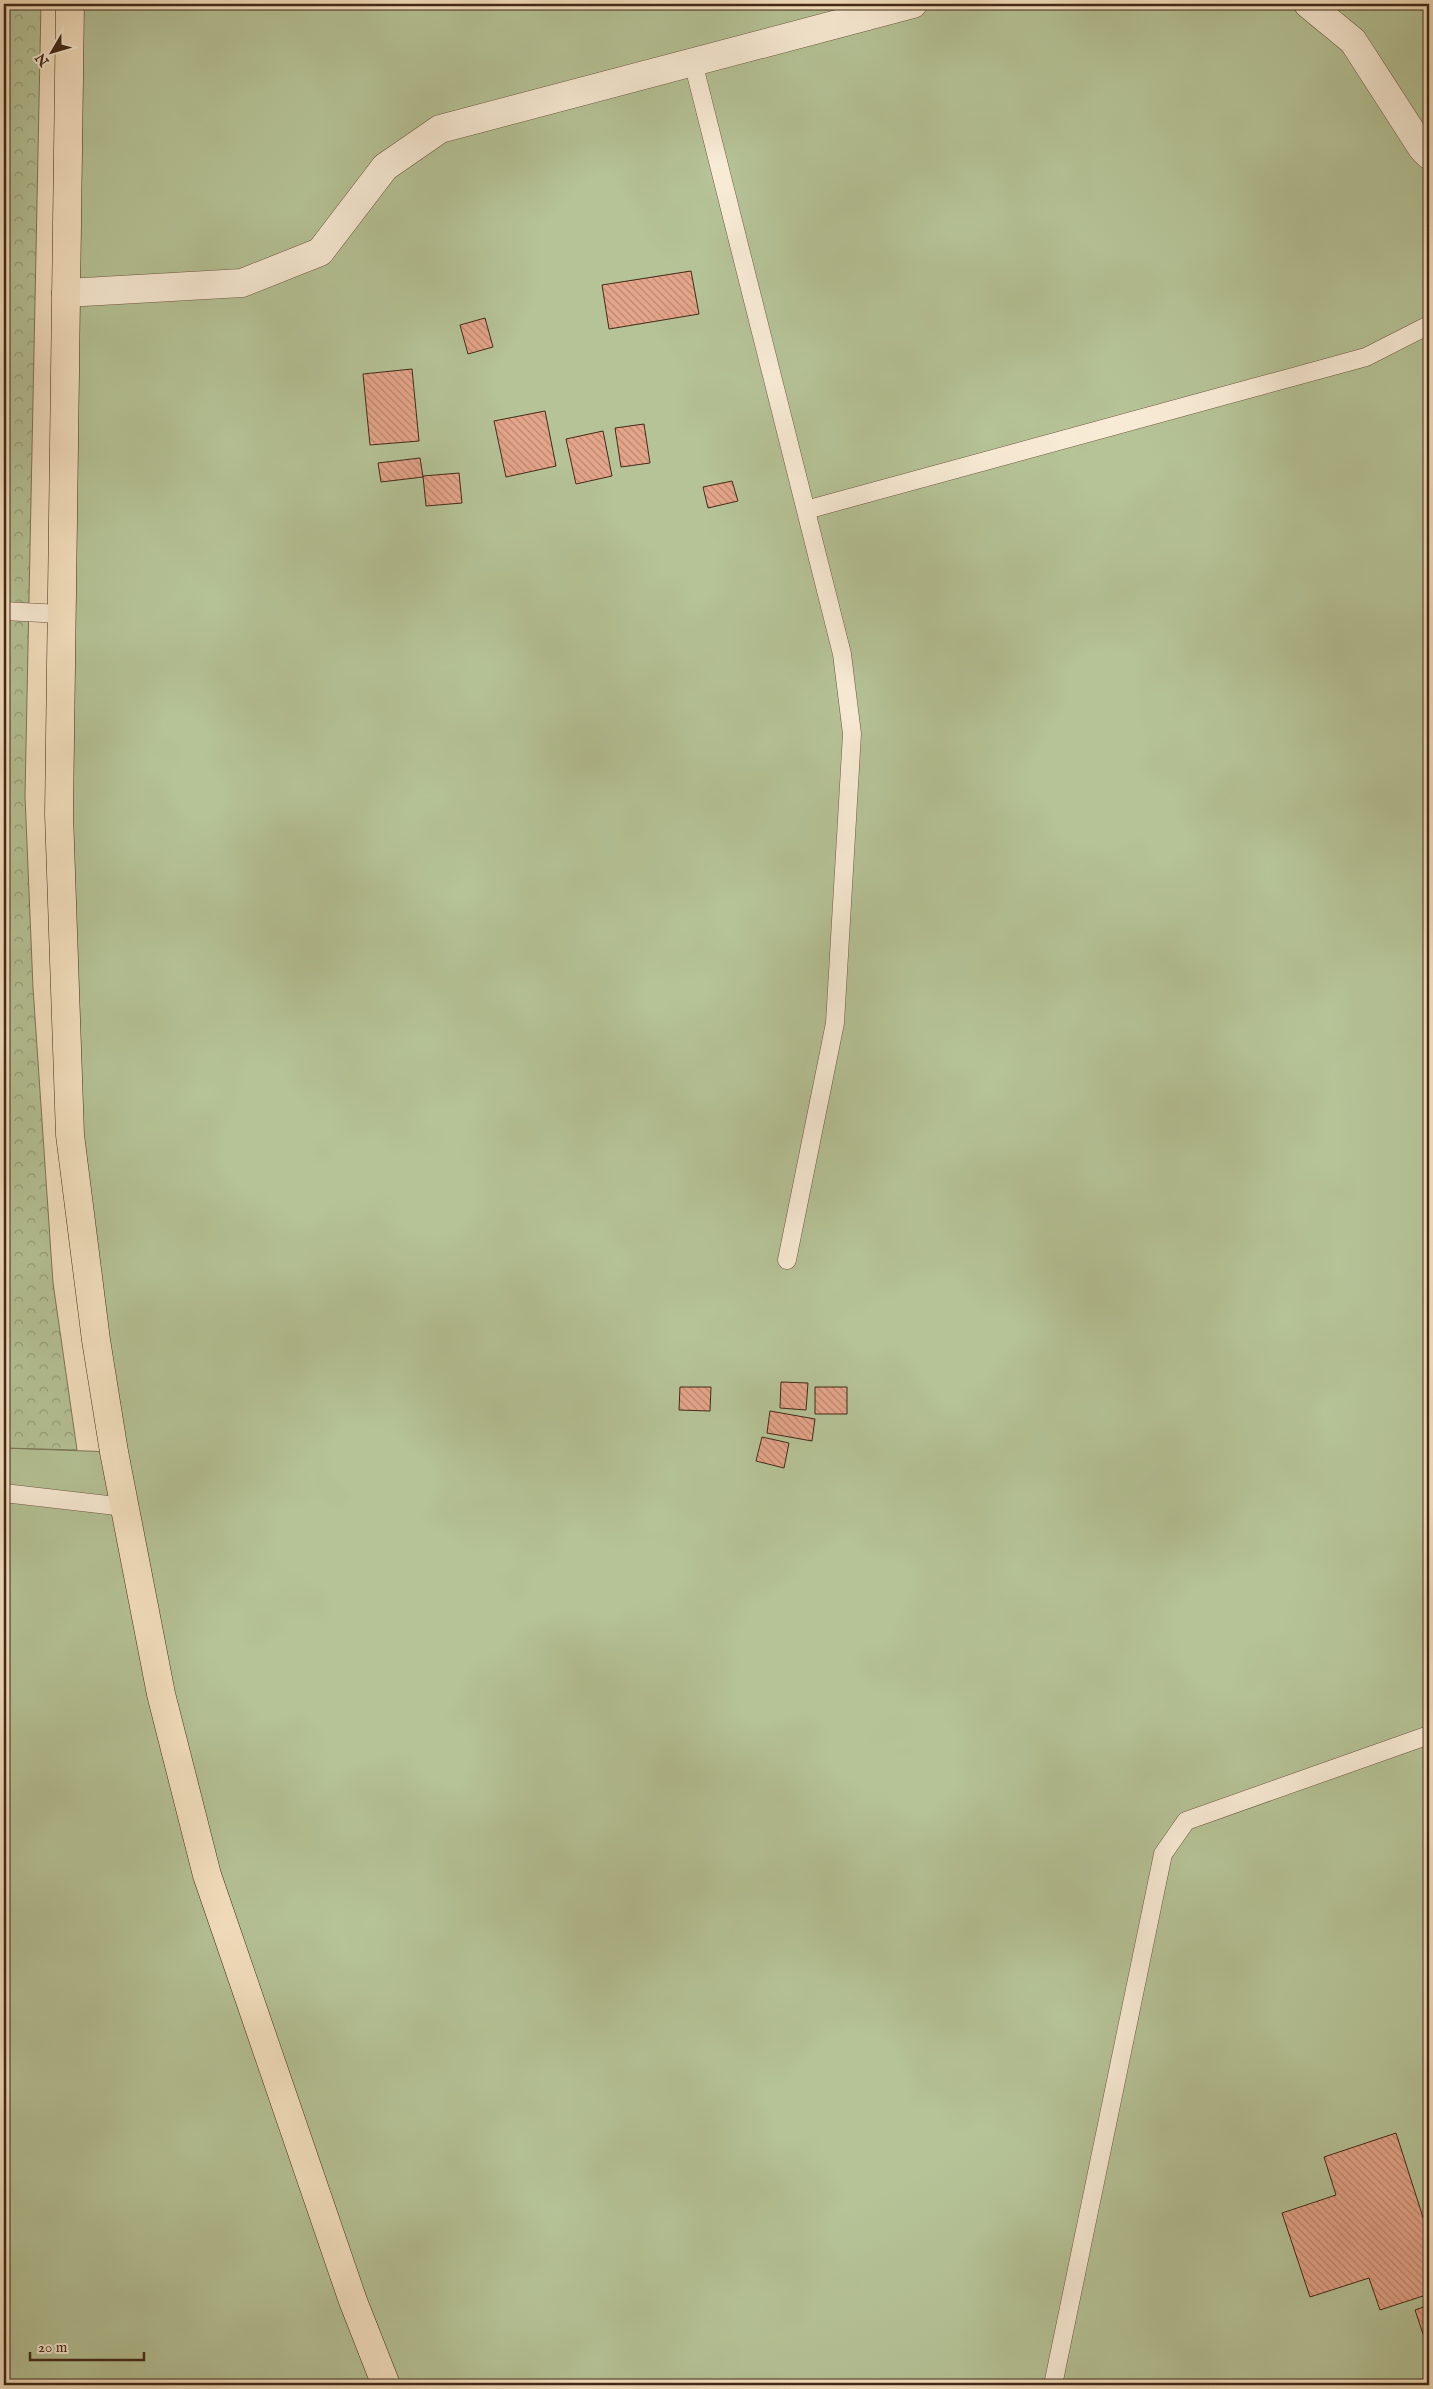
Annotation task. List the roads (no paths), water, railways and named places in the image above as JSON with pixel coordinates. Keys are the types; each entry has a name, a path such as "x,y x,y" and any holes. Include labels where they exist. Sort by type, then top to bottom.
{"main road":[{"path":"70,4 59,814 70,1135 96,1340 161,1694 208,1875 353,2301 386,2385"}],"street":[{"path":"66,293 242,282 320,252 385,167 440,129 913,4"},
{"path":"1308,4 1353,41 1422,148 1429,155"}],"lane":[{"path":"693,62 842,654 852,734 835,1023 787,1260"},
{"path":"806,510 1366,357 1429,325"},
{"path":"4,611 62,614"},
{"path":"4,1493 125,1506"},
{"path":"1052,2385 1163,1854 1186,1821 1429,1735"}]}
